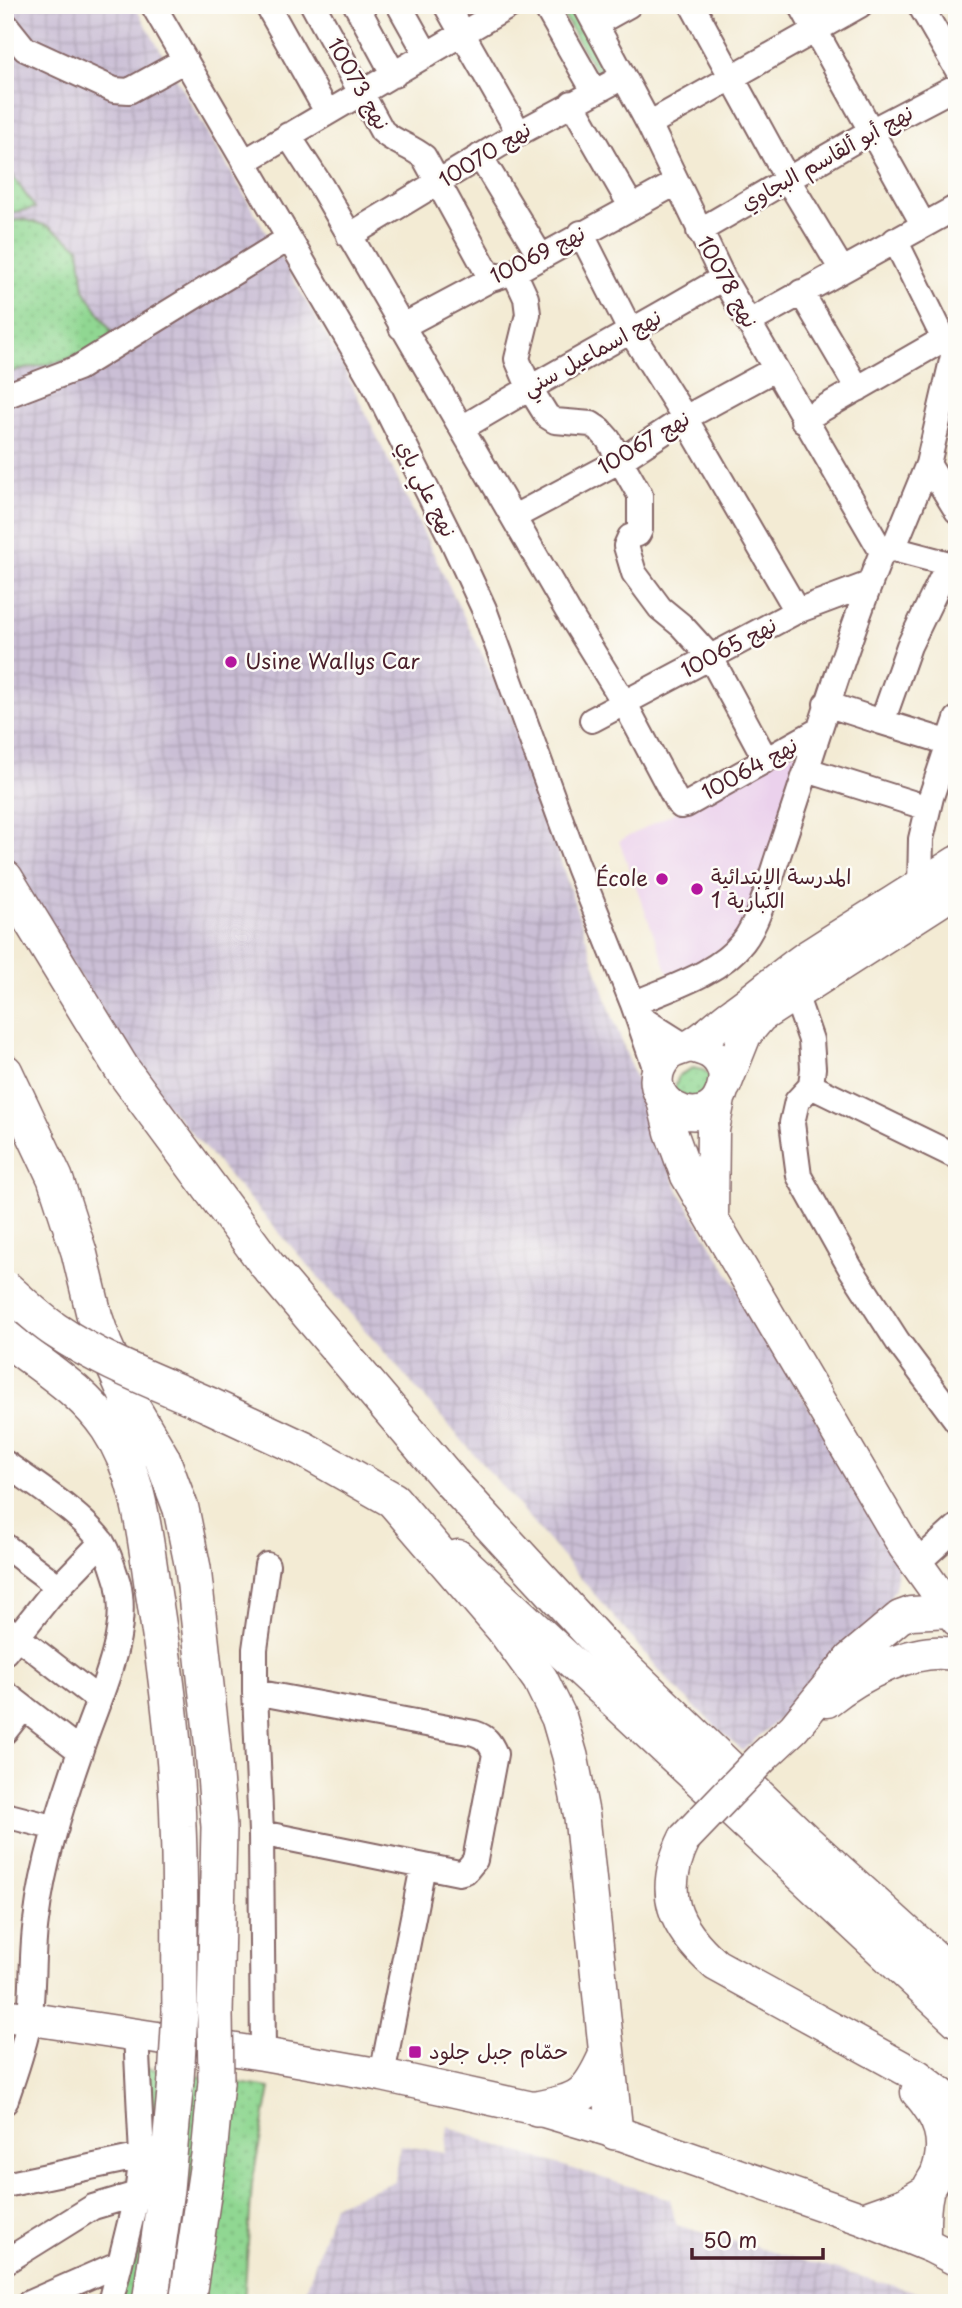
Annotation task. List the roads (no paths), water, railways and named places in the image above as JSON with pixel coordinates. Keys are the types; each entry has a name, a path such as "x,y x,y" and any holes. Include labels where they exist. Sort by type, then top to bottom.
{"highway":[{"path":"5,878 122,1069 267,1265 452,1483 609,1653 805,1841 957,1979"},
{"path":"5,1072 55,1178 104,1344 131,1405 162,1458 181,1509 193,1568 218,1814 216,2081 204,2192 187,2303"},
{"path":"5,1288 52,1328 103,1359 303,1449 393,1500 503,1628 540,1679 559,1718 570,1756 582,1817 615,2132"},
{"path":"5,1337 92,1407 120,1448 142,1518 159,1627 177,1812 180,2011 166,2189 150,2303"},
{"path":"537,2109 573,2101 585,2092 596,2079 606,2056"}],"main road":[{"path":"953,1615 911,1555 687,1175 671,1132 660,1087 667,1055 687,1046 806,958 957,862"},
{"path":"660,1087 676,1111 692,1114 707,1110 722,1092 745,1035 761,1016 957,890"},
{"path":"687,1046 705,1049 716,1057 724,1070 713,1130 712,1218"},
{"path":"393,1500 437,1536 957,2021"},
{"path":"881,1632 907,1595 911,1555"},
{"path":"794,1728 850,1659 900,1617 911,1613 953,1615"},
{"path":"908,1658 953,1615"},
{"path":"957,1655 935,1652 908,1658 858,1679 794,1728 685,1839 674,1861 672,1895 681,1926 716,1965 928,2083 957,2114"},
{"path":"17,2016 383,2075 537,2109 615,2132 863,2220 942,2245"},
{"path":"863,2220 905,2204 927,2191 937,2173 943,2145 940,2127 932,2108 897,2066"},
{"path":"927,2191 942,2245"}],"street":[{"name":"نهج علي باي","path":"153,5 376,386 484,609 578,867 636,1010 660,1087"},
{"path":"267,5 327,112"},
{"name":"نهج 10073","path":"313,5 382,131 393,141 424,157 437,184 528,307 517,359 529,387 547,416 555,421 591,424 608,439 640,495 640,530 638,534 630,537 625,546 634,573 660,608 682,626 711,658"},
{"path":"356,5 394,75"},
{"path":"399,5 427,55"},
{"path":"446,5 519,133"},
{"path":"545,5 594,91"},
{"path":"590,15 629,5"},
{"path":"692,5 788,180 842,270"},
{"path":"801,5 923,224"},
{"path":"649,124 860,5"},
{"path":"920,5 957,69"},
{"path":"244,162 463,34 501,8"},
{"name":"نهج 10078","path":"590,15 649,124 698,231 723,278 803,420 887,550"},
{"path":"5,24 25,49 114,90 129,91 185,60"},
{"name":"نهج 10070","path":"349,236 519,133 624,77"},
{"name":"نهج أبو ألقاسم البجاوي","path":"698,231 872,131 957,86"},
{"path":"572,103 631,206"},
{"path":"288,135 625,704"},
{"path":"480,156 541,257"},
{"name":"نهج 10069","path":"401,327 541,257 676,183"},
{"path":"749,322 957,207"},
{"path":"581,233 631,332 685,418 797,611"},
{"path":"5,396 78,368 288,239"},
{"path":"687,1046 636,1010 730,957 745,940 757,915 807,770 826,704 869,584 929,464 953,338 895,240"},
{"name":"نهج اسماعيل سني","path":"462,428 529,387 723,278"},
{"path":"801,292 858,389"},
{"path":"803,420 953,338"},
{"name":"نهج 10067","path":"514,517 621,460 685,418 775,369"},
{"path":"929,464 957,511"},
{"path":"882,722 909,646 952,565 887,550"},
{"name":"نهج 10065","path":"592,720 797,611 869,584"},
{"path":"711,658 766,760"},
{"name":"نهج 10064","path":"625,704 681,806 819,730"},
{"path":"826,704 882,722 953,731 921,839 920,886"},
{"path":"807,770 928,808"},
{"path":"794,994 811,1040 813,1068 811,1086 797,1101 792,1123 799,1176 851,1269 891,1332 956,1417"},
{"path":"811,1086 957,1157"},
{"path":"5,1463 60,1502 102,1542 118,1584 121,1608 113,1656 56,1828 40,1894 17,2016 23,2049 5,2102"},
{"path":"911,1555 957,1527"},
{"path":"99,1700 10,1638 102,1542"},
{"path":"5,1546 58,1586"},
{"path":"263,2054 261,1833 255,1649 267,1565"},
{"path":"255,1692 484,1737 495,1754 475,1860 472,1866 459,1873 261,1833"},
{"path":"5,1731 14,1701 80,1751"},
{"path":"5,1815 56,1828"},
{"path":"383,2075 423,1866"},
{"path":"110,2303 138,2194 142,2156 136,2034"},
{"path":"5,2185 142,2156"},
{"path":"5,2262 93,2207 138,2194"},
{"path":"29,2303 120,2263"}],"place":[{"name":"Usine Wallys Car","path":"231,662"},
{"name":"École","path":"662,879"},
{"name":"المدرسة الإبتدائية الكبارية 1","path":"697,889"},
{"name":"حمّام جبل جلود","path":"415,2052"}]}
